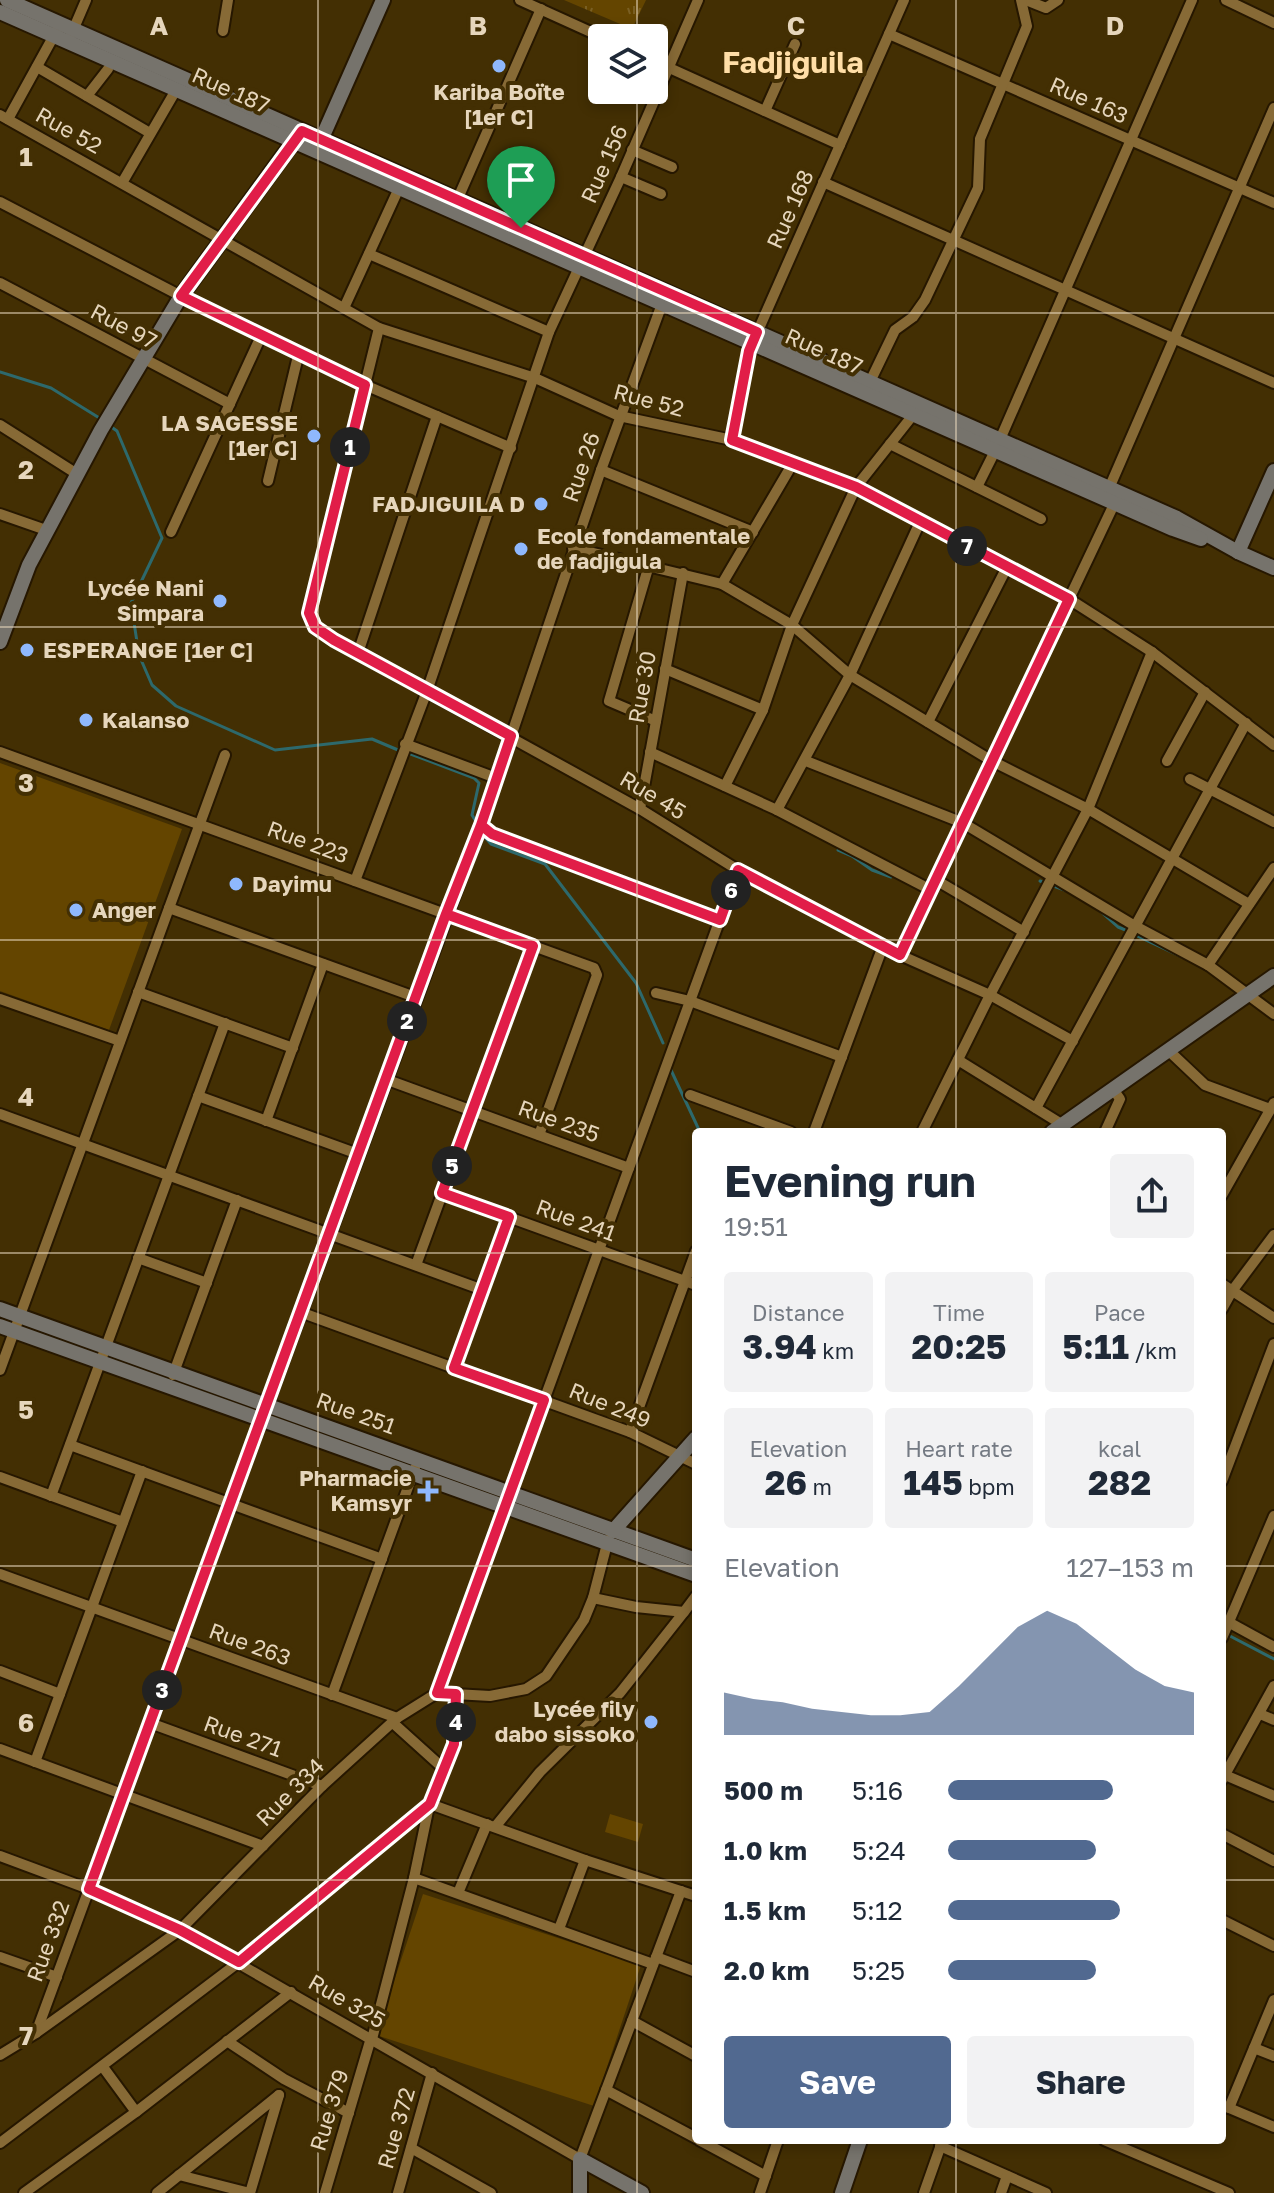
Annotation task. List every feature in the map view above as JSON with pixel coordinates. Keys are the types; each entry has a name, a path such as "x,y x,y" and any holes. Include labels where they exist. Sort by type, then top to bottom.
{"street":[{"name":"Rue 187","path":"7,0 176,90 309,141 399,188 455,206"},
{"path":"4,117 86,0"},
{"path":"223,31 228,0"},
{"path":"309,141 372,0"},
{"path":"0,642 29,565 46,530 143,359 181,296 221,239 309,141 383,0"},
{"path":"520,0 588,31"},
{"name":"Rue 156","path":"668,67 698,0"},
{"name":"Rue 168","path":"732,440 755,338 904,0"},
{"path":"867,387 895,330 913,317 925,300 978,188 980,139 1027,26 1024,0 1046,8 1058,0"},
{"path":"977,487 1192,0"},
{"path":"1226,0 1274,23"},
{"path":"455,206 541,9"},
{"name":"Rue 187","path":"0,12 64,33 998,445 1112,496 1173,529 1274,568"},
{"name":"Rue 163","path":"889,34 1274,203"},
{"path":"765,111 795,44"},
{"path":"37,67 150,133"},
{"path":"668,67 840,145"},
{"path":"87,96 108,69"},
{"path":"122,183 176,90"},
{"name":"Rue 156","path":"355,881 427,691 549,332 652,104"},
{"path":"900,955 1069,599 1274,108"},
{"name":"Rue 52","path":"4,117 379,328 535,378 619,416 732,440 856,487 1069,599 1152,652 1274,745"},
{"path":"632,150 672,167"},
{"path":"621,177 661,194"},
{"path":"823,182 1274,383"},
{"path":"344,308 399,188"},
{"path":"0,202 181,296 365,385 511,448"},
{"path":"369,254 549,332"},
{"name":"Rue 187","path":"582,262 662,304 755,338"},
{"name":"Rue 97","path":"0,283 230,404"},
{"name":"Rue 26","path":"511,736 619,416 662,304"},
{"path":"365,385 379,328"},
{"path":"171,532 262,334"},
{"path":"268,481 299,352"},
{"name":"Rue 45","path":"365,385 309,613 315,627 640,809 738,870 900,955 990,995 1073,1041"},
{"name":"Rue 187","path":"867,387 913,415 998,445"},
{"path":"725,786 763,710 792,625 856,487 913,415"},
{"path":"358,653 437,416"},
{"path":"0,425 77,474"},
{"path":"890,444 1041,519"},
{"path":"722,584 793,463"},
{"path":"601,470 753,532"},
{"path":"1238,552 1273,475"},
{"path":"0,514 46,530"},
{"path":"777,810 850,675 920,522"},
{"path":"573,548 722,584 792,625 850,675 992,761 1088,809 1249,904"},
{"path":"649,565 609,701 656,721"},
{"path":"928,722 1007,567"},
{"name":"Rue 30","path":"640,809 683,573"},
{"path":"924,1128 1088,809 1152,652"},
{"path":"665,669 763,710"},
{"path":"1167,761 1205,692"},
{"path":"1036,1108 1246,723"},
{"name":"Rue 332","path":"36,2033 415,997 481,825 511,736"},
{"path":"405,744 496,778"},
{"name":"Rue 223","path":"0,752 594,968 597,975 539,1135"},
{"path":"650,752 934,885 1024,932"},
{"path":"0,1370 225,755"},
{"path":"806,761 963,823 1135,926 1208,965 1274,1014"},
{"path":"1190,779 1274,822"},
{"path":"481,825 492,834 720,920"},
{"path":"1208,965 1274,868"},
{"path":"692,1442 610,1537 584,1620 546,1676 526,1689 490,1696 437,1693 738,870"},
{"path":"169,908 415,997"},
{"path":"416,1265 533,946"},
{"path":"815,1128 883,946"},
{"path":"266,1121 323,964"},
{"path":"958,1060 1036,1108 1057,1128 1116,1094 1168,1050 1274,976"},
{"path":"138,992 293,1048"},
{"path":"656,993 690,1001 842,1057"},
{"path":"0,999 120,1041"},
{"path":"51,1496 225,1023"},
{"path":"1168,1050 1205,1085 1272,1106 1226,1188"},
{"name":"Rue 235","path":"385,1079 629,1168"},
{"path":"1106,1128 1116,1094"},
{"path":"690,1095 780,1128"},
{"path":"198,1096 358,1154"},
{"path":"0,1114 483,1290"},
{"name":"Rue 241","path":"442,1193 691,1283"},
{"path":"169,1387 237,1200"},
{"path":"454,1368 509,1217"},
{"path":"1274,1235 1227,1287 1274,1318"},
{"path":"138,1258 207,1283"},
{"path":"630,1432 691,1283"},
{"name":"Rue 251","path":"0,1309 419,1459 508,1499 610,1537 692,1573"},
{"name":"Rue 249","path":"300,1312 630,1432 692,1462"},
{"name":"Rue 251","path":"0,1326 413,1474 508,1499"},
{"path":"1227,1451 1274,1344"},
{"path":"70,1445 382,1559"},
{"path":"332,1695 419,1459"},
{"path":"35,1762 142,1471"},
{"path":"0,1477 123,1522"},
{"path":"1274,1516 1226,1632 1274,1647"},
{"name":"Rue 251","path":"610,1537 692,1559"},
{"name":"Rue 263","path":"0,1574 395,1720"},
{"path":"593,1598 684,1612"},
{"path":"458,1893 491,1826 540,1772 620,1693 692,1601"},
{"path":"0,1671 60,1694"},
{"path":"1226,1774 1274,1686"},
{"name":"Rue 334","path":"0,2055 36,2033 180,1930 322,1786 395,1720 437,1693"},
{"name":"Rue 379","path":"325,2193 372,2038 430,1804 454,1744 456,1694"},
{"path":"1260,1714 1274,1720"},
{"path":"395,1720 444,1769"},
{"name":"Rue 271","path":"150,1723 322,1786"},
{"path":"0,1749 263,1846"},
{"path":"1226,1779 1274,1796"},
{"path":"0,2143 239,1962 430,1804 692,1895"},
{"path":"1226,1836 1274,1861"},
{"name":"Rue 325","path":"0,1856 89,1889 180,1930 580,2159"},
{"path":"559,1929 585,1860"},
{"path":"414,1878 559,1929 692,1971"},
{"path":"580,2193 580,2159 681,1891"},
{"path":"1226,1922 1274,1946"},
{"path":"0,1957 57,1977"},
{"path":"24,2193 136,2112 291,1992"},
{"path":"1274,2000 1226,2107 1274,2127"},
{"path":"632,2021 692,2054"},
{"path":"227,2041 284,2079 349,2113"},
{"path":"1254,2048 1274,2056"},
{"path":"103,2067 136,2112"},
{"name":"Rue 372","path":"398,2193 432,2073"},
{"path":"179,2175 250,2193 284,2079"},
{"path":"606,2090 692,2136"},
{"path":"157,2193 279,2095"},
{"path":"707,2144 766,2176"},
{"path":"760,2193 777,2144"},
{"path":"842,2193 859,2144"},
{"path":"924,2193 941,2144"},
{"path":"943,2144 1046,2193"},
{"path":"1112,2144 1205,2188 1229,2193"},
{"path":"411,2148 491,2193"},
{"path":"580,2159 642,2193"},
{"path":"1001,2193 1007,2176"}],"green space":[{"path":"564,0 646,0 634,24 620,24"},
{"name":"Anger","path":"0,763 182,829 109,1030 0,991"},
{"path":"610,1814 643,1824 638,1842 605,1832"},
{"path":"423,1894 641,1965 594,2106 376,2035"}],"waterway":[{"path":"0,372 51,388 101,419"},
{"path":"110,426 117,431 162,538 131,603 139,655 152,685 176,706 275,750 372,739 398,750"},
{"path":"408,753 474,778 479,783 472,815 475,820"},
{"path":"482,834 491,844 545,864 636,983 663,1043"},
{"path":"838,850 891,877"},
{"path":"1040,881 1070,892"},
{"path":"1099,910 1118,927 1128,931"},
{"path":"1135,935 1182,957"},
{"path":"670,1068 698,1128"},
{"path":"1228,1635 1274,1659"}],"place":[{"name":"Kariba Boïte [1er C]","path":"499,66"},
{"name":"LA SAGESSE [1er C]","path":"314,436"},
{"name":"FADJIGUILA D","path":"541,504"},
{"name":"Ecole fondamentale de fadjigula","path":"521,549"},
{"name":"Lycée Nani Simpara","path":"220,601"},
{"name":"ESPERANGE [1er C]","path":"27,650"},
{"name":"Kalanso","path":"86,720"},
{"name":"Dayimu","path":"236,884"},
{"name":"Anger","path":"76,910"},
{"name":"Pharmacie Kamsyr","path":"428,1491"},
{"name":"Lycée fily dabo sissoko","path":"651,1722"}],"district":[{"name":"Fadjiguila","path":"793,63"}],"route":[{"path":"521,228 302,131 181,296 365,385 309,613 315,627 334,640 511,736 481,825 446,914 89,1889 180,1930 239,1962 430,1804 454,1744 456,1717 456,1694 437,1693 544,1400 454,1368 509,1217 442,1193 533,946 446,914 481,825 492,834 720,920 738,870 900,955 1069,599 856,487 732,440 749,351 757,332 521,228"}]}
